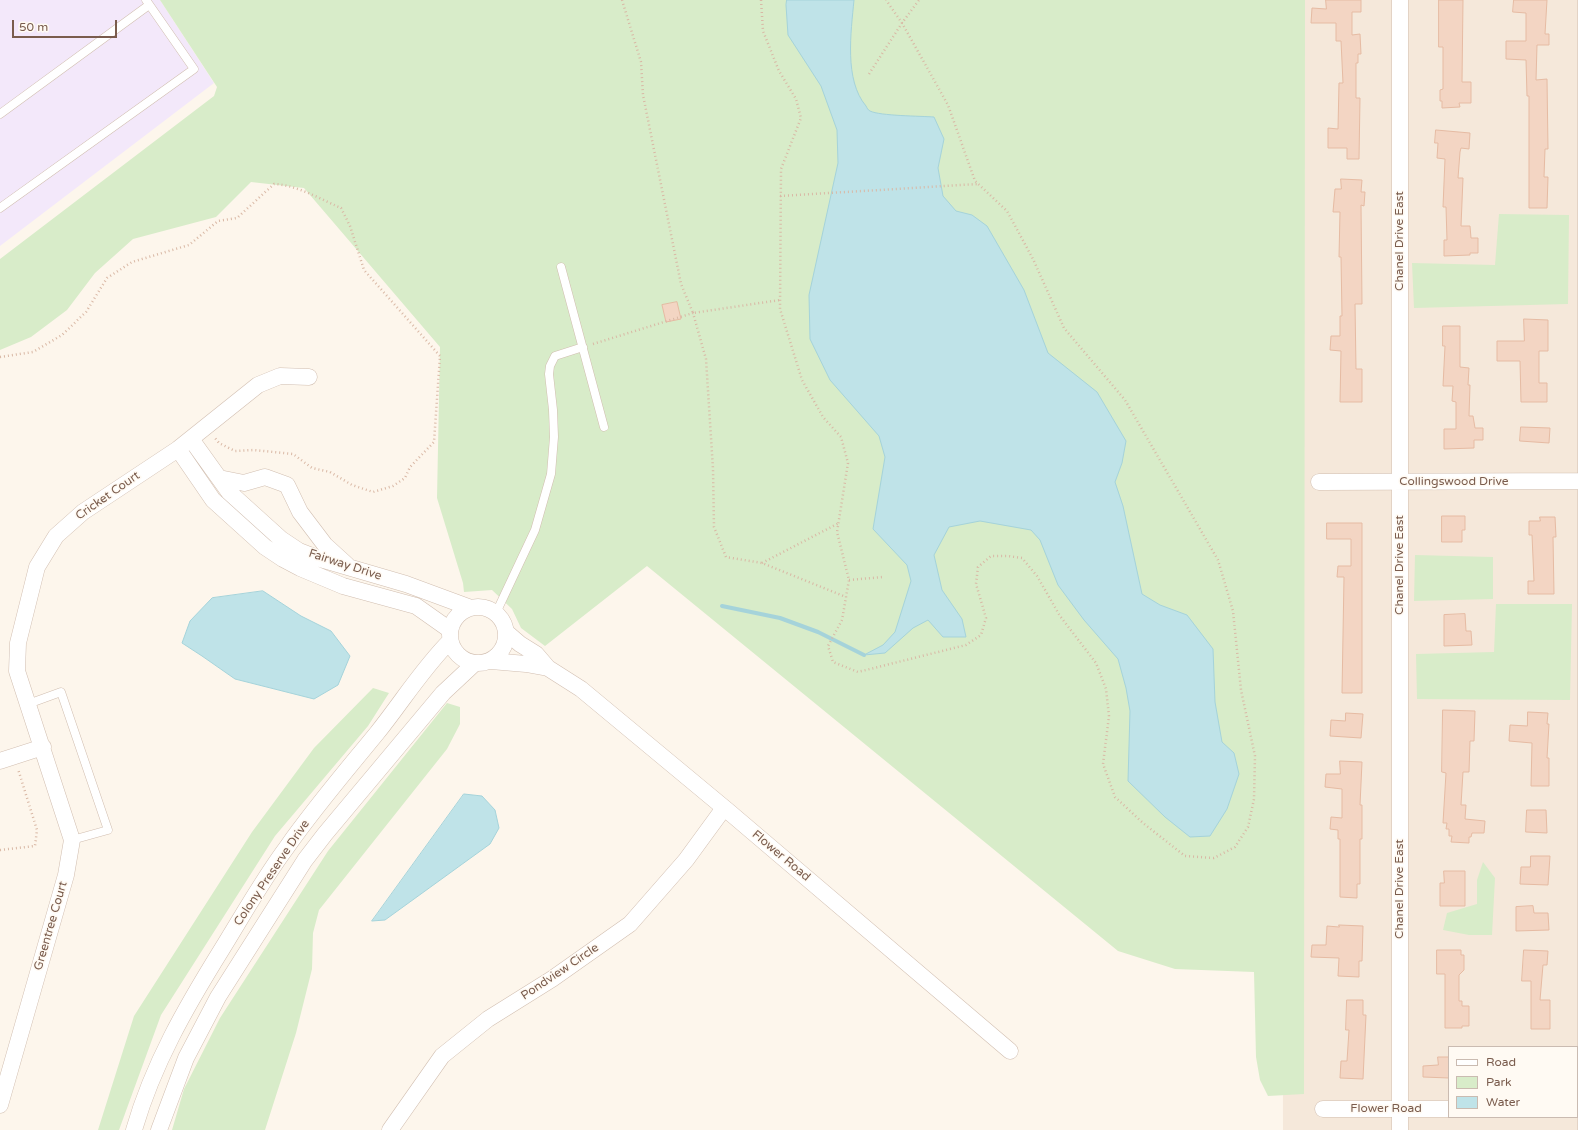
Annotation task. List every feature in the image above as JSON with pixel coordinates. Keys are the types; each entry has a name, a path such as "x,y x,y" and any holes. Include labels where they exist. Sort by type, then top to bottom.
{"street":[{"name":"Chanel Drive East","path":"1400,0 1400,1130"},
{"path":"1586,0 1588,481 1584,1111 1586,1130"},
{"name":"Cricket Court","path":"43,747 17,671 18,643 37,567 56,536 83,512 191,439 258,385 280,376 309,377"},
{"name":"Fairway Drive","path":"191,439 229,492 281,539 299,551 349,568 406,584 471,608"},
{"name":"Fairway Drive","path":"178,448 213,500 265,547 300,568 343,586 416,606 450,635"},
{"path":"219,478 244,483 265,478 287,485 300,512 325,545 349,568"},
{"name":"Collingswood Drive","path":"1319,482 1588,481"},
{"path":"227,514 239,501 244,483"},
{"path":"471,608 485,608 496,613 503,621 506,632 507,638 503,649 496,658 486,663 474,664 463,660 452,647 450,635 456,617 463,611 471,608"},
{"name":"Flower Road","path":"506,632 520,644 536,654 548,668 581,689 724,808 1010,1051"},
{"name":"Colony Preserve Drive","path":"134,1130 139,1110 164,1049 197,989 266,878 305,822 397,708 415,680 437,654 450,635"},
{"name":"Flower Road","path":"491,661 526,664 548,668"},
{"name":"Colony Preserve Drive","path":"159,1130 186,1058 218,997 305,860 325,834 443,694 474,664"},
{"path":"0,761 43,747"},
{"name":"Greentree Court","path":"0,1105 66,875 72,840 43,747"},
{"name":"Pondview Circle","path":"390,1130 442,1056 488,1019 552,979 630,924 686,860 724,808"},
{"name":"Flower Road","path":"1323,1109 1448,1109"}],"lane":[{"path":"0,114 147,2 194,69 0,206"},
{"path":"561,267 604,427"},
{"path":"496,613 535,530 551,474 554,437 549,374 550,366 555,356 583,347"},
{"path":"28,704 61,692 108,830 72,840"}],"path":[{"path":"622,0 640,62 643,94 681,284 693,313 706,359 713,469 714,527 726,557 762,563 846,597"},
{"path":"760,0 763,31 779,71 796,99 801,118 781,169 780,309 802,380 823,417 841,437 848,463 837,532 849,580 842,620 828,646 833,662 858,672 966,645 981,635 986,618 976,584 978,567 991,556 1022,558 1037,576 1060,616 1096,663 1106,689 1109,716 1103,764 1114,797 1143,823 1185,856 1214,858 1235,847 1248,827 1254,799 1255,756 1240,690 1233,612 1218,560 1125,400 1064,328 1033,259 1008,211 975,181 948,105 902,23 886,0"},
{"path":"869,74 902,23 919,0"},
{"path":"0,357 34,352 62,335 86,312 107,278 132,262 189,244 218,221 237,218 274,184 297,189 341,208 350,226 364,270 440,356 434,442 410,467 405,478 393,486 374,492 352,485 330,472 312,468 293,454 254,450 236,451 219,443 210,433"},
{"path":"780,196 978,184"},
{"path":"583,347 693,313 780,300"},
{"path":"762,563 839,523"},
{"path":"849,580 883,577"},
{"path":"0,850 35,846 37,830 16,766"}],"shaded area":[{"path":"0,0 160,0 214,83 0,246"},
{"path":"1281,0 1590,0 1590,1130 1283,1130"}],"green space":[{"path":"160,0 1305,0 1304,1094 1268,1096 1260,1080 1256,1057 1254,972 1175,969 1118,951 647,566 545,646 521,628 512,609 492,590 464,592 463,583 437,498 440,347 304,188 251,182 216,217 133,239 95,273 67,310 31,337 0,350 0,259 214,96 217,87"},
{"path":"1499,214 1569,215 1568,304 1414,308 1412,263 1495,265"},
{"path":"1415,555 1493,557 1493,599 1414,601"},
{"path":"1496,604 1572,604 1570,700 1417,699 1416,654 1494,652"},
{"path":"373,688 389,693 368,726 275,836 161,1015 119,1130 98,1130 134,1016 252,832 314,748"},
{"path":"447,703 460,707 460,724 447,749 319,910 313,933 312,969 296,1033 265,1130 172,1130 184,1089 220,1018 328,851"},
{"path":"1483,862 1495,878 1492,935 1469,935 1443,930 1447,913 1477,904 1477,880"}],"water":[{"path":"787,0 854,0 851,41 852,69 854,83 868,110 875,113 891,115 934,117 944,139 938,168 943,196 956,211 972,215 987,226 1024,290 1048,353 1097,392 1126,441 1122,463 1115,482 1123,506 1142,594 1160,605 1187,615 1213,649 1215,702 1222,742 1234,753 1239,774 1227,809 1210,836 1190,837 1165,817 1128,781 1130,711 1126,688 1118,659 1084,620 1058,585 1040,540 1031,530 980,521 949,527 934,555 942,590 962,619 966,637 943,637 928,620 913,628 885,653 864,655 883,645 895,632 911,581 907,565 873,529 885,457 879,436 830,380 810,339 809,295 838,163 837,130 821,86 788,35"},
{"path":"263,591 301,616 331,631 350,656 338,685 314,699 235,679 182,643 190,621 212,598"},
{"path":"464,794 482,796 495,810 499,828 490,844 385,920 372,921"}],"building":[{"path":"1326,0 1361,0 1361,12 1352,12 1352,35 1360,34 1361,54 1358,54 1358,63 1356,63 1356,98 1360,98 1359,159 1347,159 1347,148 1328,148 1328,128 1338,129 1339,83 1343,83 1341,41 1336,41 1336,23 1311,23 1312,8 1326,9"},
{"path":"1439,0 1463,0 1462,82 1471,82 1471,103 1459,103 1460,107 1442,108 1442,101 1440,101 1440,90 1443,89 1443,47 1439,47"},
{"path":"1514,0 1547,0 1545,34 1549,34 1549,45 1537,45 1536,80 1547,79 1548,149 1545,149 1544,177 1548,177 1547,208 1529,208 1529,96 1527,96 1526,60 1506,59 1506,41 1526,41 1526,13 1513,12"},
{"path":"1436,130 1470,133 1469,149 1461,148 1460,152 1458,178 1463,178 1461,226 1470,226 1471,238 1478,238 1478,253 1470,253 1470,255 1444,256 1444,240 1447,240 1446,207 1443,207 1445,159 1437,158 1438,143 1435,143"},
{"path":"1341,179 1362,180 1361,192 1365,192 1364,206 1361,205 1362,304 1355,304 1356,369 1362,369 1362,402 1340,402 1341,351 1330,350 1331,336 1340,336 1340,316 1342,316 1341,257 1339,257 1340,212 1333,212 1335,189 1341,189"},
{"path":"677,302 681,319 666,322 662,305"},
{"path":"1524,319 1548,320 1548,351 1539,351 1539,383 1547,383 1547,402 1521,402 1520,361 1497,361 1497,341 1524,341"},
{"path":"1443,326 1460,326 1460,367 1469,368 1469,416 1473,416 1475,428 1483,428 1483,440 1474,440 1474,448 1444,449 1444,429 1456,429 1456,402 1452,401 1453,386 1443,386 1445,346 1443,346"},
{"path":"1521,427 1550,428 1549,443 1520,441"},
{"path":"1442,516 1465,516 1465,530 1462,530 1462,542 1442,542"},
{"path":"1540,517 1555,517 1556,537 1553,537 1554,594 1528,594 1528,581 1534,581 1532,535 1529,535 1529,521 1540,521"},
{"path":"1327,523 1362,523 1362,693 1342,693 1344,577 1337,577 1338,566 1351,566 1351,539 1327,539"},
{"path":"1465,614 1466,631 1471,631 1472,645 1444,646 1444,615"},
{"path":"1443,710 1475,711 1474,741 1470,741 1469,772 1463,772 1461,805 1466,805 1465,819 1485,821 1484,833 1472,833 1471,837 1469,837 1469,843 1451,842 1452,836 1449,836 1449,829 1446,829 1447,823 1443,823 1446,773 1442,772"},
{"path":"1528,712 1548,713 1547,724 1549,724 1547,758 1549,758 1549,786 1531,786 1532,743 1509,741 1510,725 1527,726"},
{"path":"1346,713 1363,714 1361,738 1330,736 1331,720 1345,721"},
{"path":"1340,761 1362,762 1360,805 1362,805 1362,839 1360,839 1360,884 1357,884 1357,898 1340,897 1340,839 1338,839 1338,830 1330,829 1331,817 1342,818 1342,789 1325,787 1326,774 1340,774"},
{"path":"1527,810 1546,810 1547,833 1526,832"},
{"path":"1531,856 1550,856 1548,885 1520,884 1521,867 1530,867"},
{"path":"1444,871 1465,871 1465,906 1440,906 1440,883 1444,883"},
{"path":"1533,906 1534,913 1548,913 1549,930 1516,931 1516,907"},
{"path":"1339,925 1363,926 1362,961 1359,961 1359,977 1338,976 1339,958 1311,957 1312,945 1326,945 1327,926 1339,927"},
{"path":"1437,950 1461,950 1461,955 1464,955 1464,970 1459,975 1459,1001 1462,1001 1462,1006 1469,1006 1469,1026 1462,1026 1462,1028 1445,1028 1445,974 1437,974"},
{"path":"1524,950 1548,951 1547,965 1543,965 1540,1000 1550,1000 1550,1029 1531,1029 1531,981 1522,981"},
{"path":"1347,1000 1363,1000 1363,1015 1366,1015 1363,1079 1340,1078 1341,1061 1347,1061 1349,1030 1346,1030"},
{"path":"1438,1057 1448,1057 1448,1078 1423,1077 1423,1066 1438,1065"}],"waterway":[{"path":"722,606 780,618 818,632 864,655"}]}
